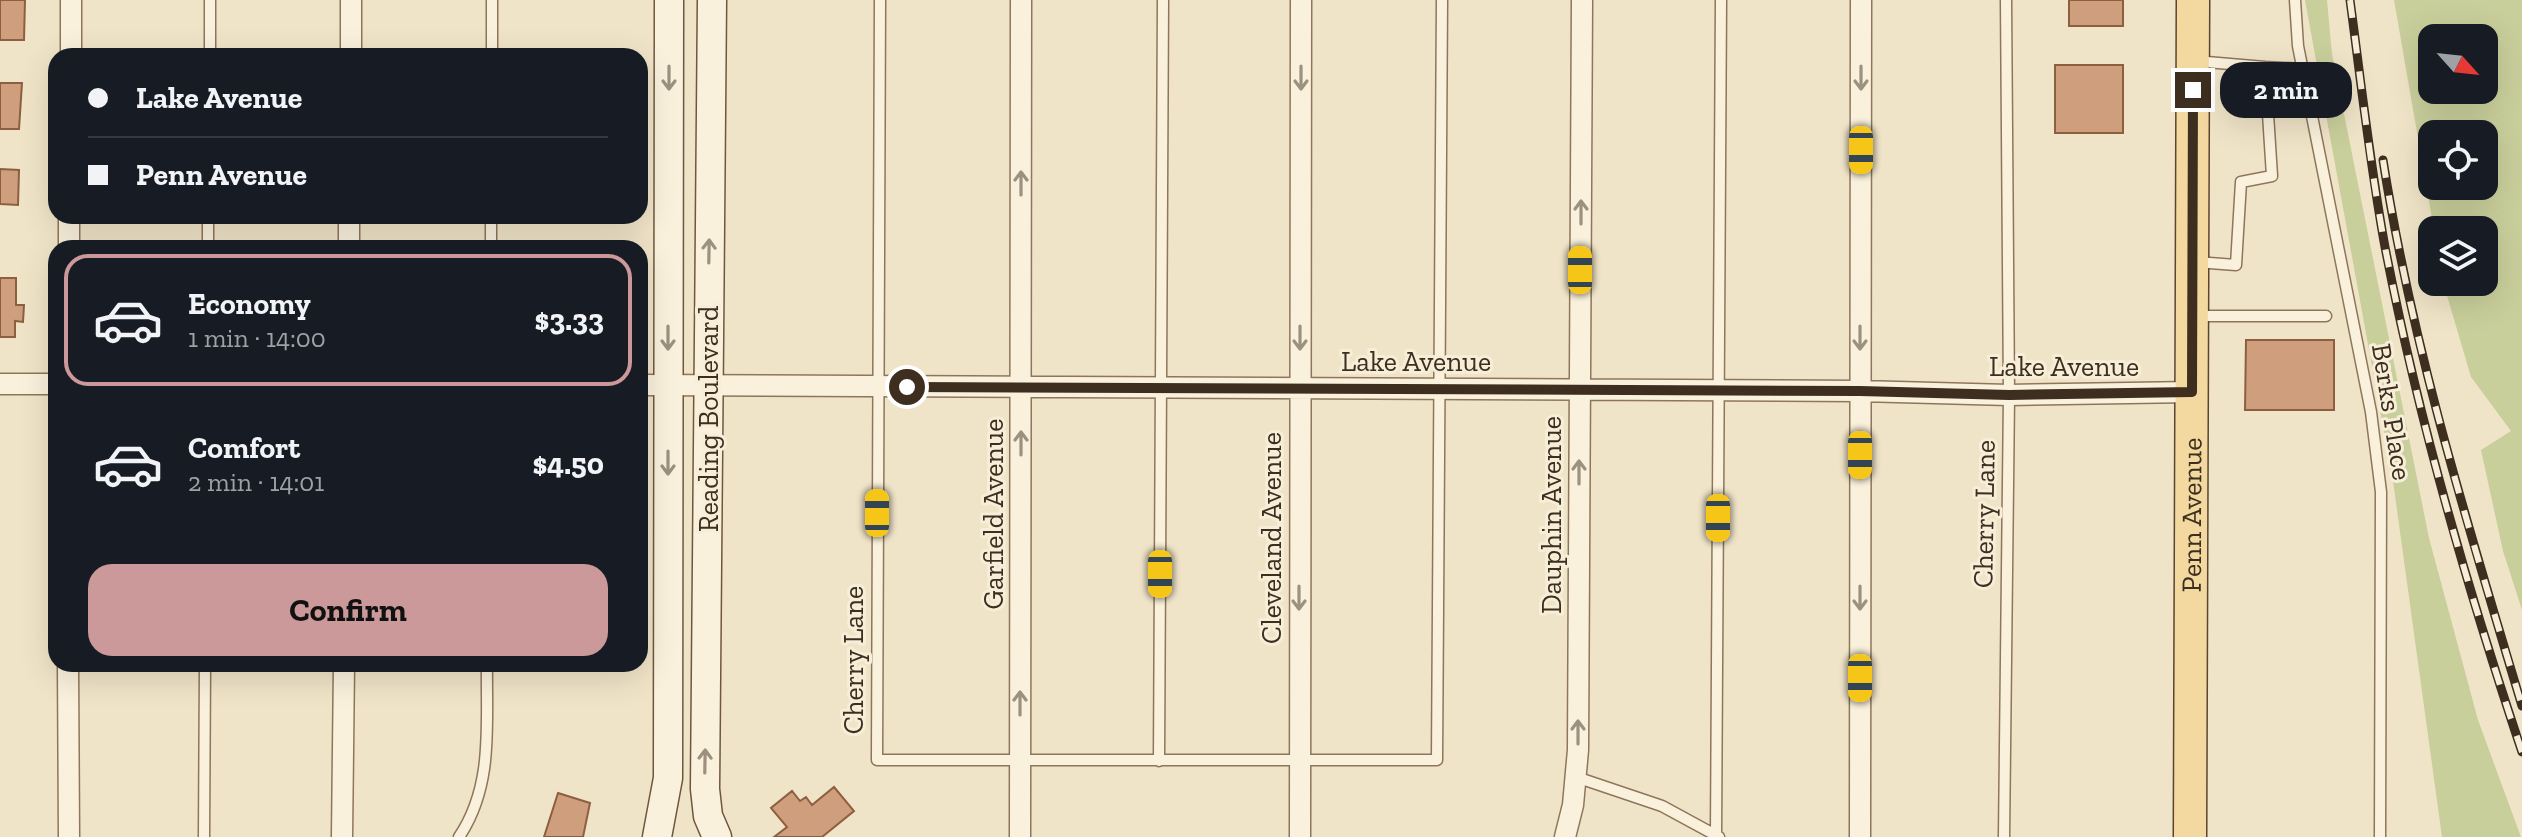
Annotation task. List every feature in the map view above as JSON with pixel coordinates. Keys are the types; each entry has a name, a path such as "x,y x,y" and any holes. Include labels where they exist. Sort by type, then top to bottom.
{"main road":[{"name":"Penn Avenue","path":"2190,837 2193,0"}],"street":[{"path":"71,0 71,48"},
{"path":"351,0 351,48"},
{"name":"Reading Boulevard","path":"657,837 668,778 654,385 669,0"},
{"name":"Reading Boulevard","path":"712,0 705,789 708,816 717,837"},
{"name":"Garfield Avenue","path":"1020,837 1021,0"},
{"name":"Cleveland Avenue","path":"1300,837 1301,0"},
{"name":"Dauphin Avenue","path":"1565,837 1576,777 1582,0"},
{"path":"1860,837 1861,0"},
{"path":"0,384 48,384"},
{"name":"Lake Avenue","path":"654,385 1860,391 2009,395 2192,392"},
{"path":"68,672 69,837"},
{"path":"342,837 344,672"}],"lane":[{"path":"210,0 210,48"},
{"path":"492,0 492,48"},
{"name":"Cherry Lane","path":"880,0 877,760 1437,760 1439,389"},
{"path":"1159,761 1163,0"},
{"path":"1439,389 1442,0"},
{"path":"1576,777 1662,806 1718,836 1721,0"},
{"name":"Cherry Lane","path":"2004,837 2009,395 2006,0"},
{"name":"Berks Place","path":"2295,0 2303,69 2371,412 2381,492 2380,837"},
{"path":"2193,61 2303,69"},
{"path":"2192,261 2236,265 2241,182 2272,176 2265,67"},
{"path":"2192,316 2326,316"},
{"path":"204,837 205,672"},
{"path":"459,837 476,807 483,785 487,672"}],"green space":[{"path":"2305,0 2327,0 2332,54 2429,538 2478,720 2521,837 2442,837 2393,481"},
{"path":"2394,0 2522,0 2522,610 2503,551 2481,450 2511,431 2471,377 2447,296 2498,296 2498,216 2432,216 2429,200 2498,200 2498,120 2418,120 2418,138"}],"building":[{"path":"0,0 25,0 24,40 0,40"},
{"path":"2069,0 2123,0 2123,26 2069,26"},
{"path":"2055,65 2123,65 2123,133 2055,133"},
{"path":"0,83 22,83 19,129 0,129"},
{"path":"0,169 19,170 18,205 0,204"},
{"path":"0,278 16,278 16,305 24,305 23,322 15,321 15,337 0,337"},
{"path":"2246,340 2334,340 2334,410 2245,410"},
{"path":"834,787 854,811 822,837 774,837 787,827 771,808 792,791 800,801 806,797 812,805"},
{"path":"558,793 590,803 583,837 544,837"}],"railway":[{"path":"2350,0 2370,154 2398,311 2428,439 2463,565 2522,752"},
{"path":"2383,160 2425,367 2522,706"}],"route":[{"path":"907,387 1860,391 2009,395 2192,392 2193,90"}]}
